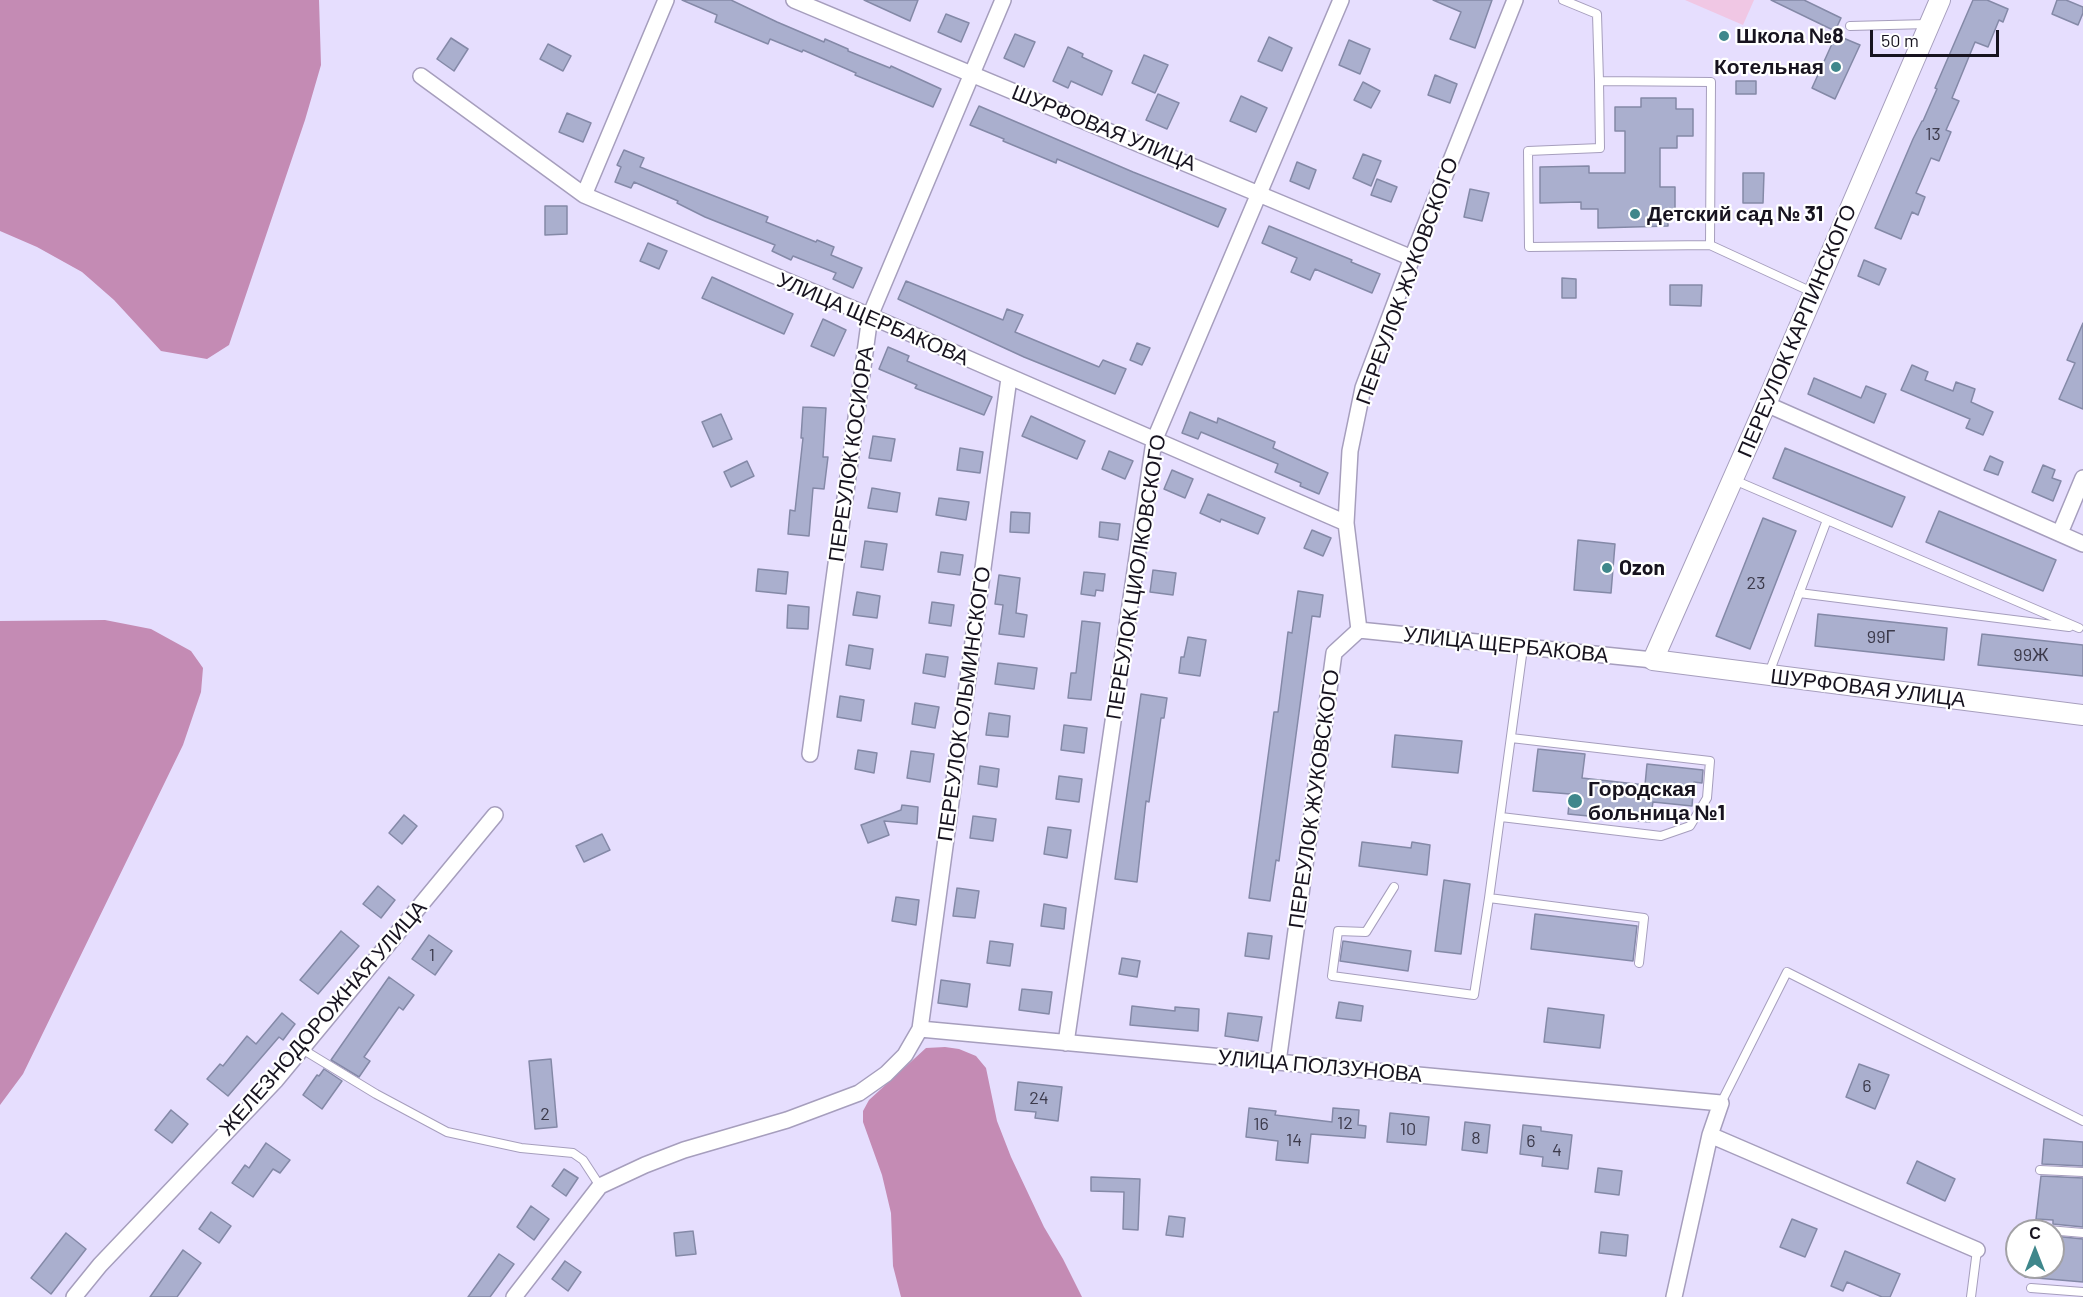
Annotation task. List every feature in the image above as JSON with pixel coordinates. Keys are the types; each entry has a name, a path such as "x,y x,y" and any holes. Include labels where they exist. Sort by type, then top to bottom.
{"street":[{"path":"584,195 666,0"},
{"name":"ШУРФОВАЯ УЛИЦА","path":"794,0 1412,258"},
{"name":"ПЕРЕУЛОК КОСИОРА","path":"810,754 870,316 1003,0"},
{"name":"ПЕРЕУЛОК ЦИОЛКОВСКОГО","path":"1066,1042 1154,441 1341,0"},
{"name":"ПЕРЕУЛОК ЖУКОВСКОГО","path":"1278,1062 1335,653 1359,630 1346,523 1350,451 1363,388 1515,0"},
{"name":"ПЕРЕУЛОК КАРПИНСКОГО","path":"1653,660 1940,0"},
{"name":"УЛИЦА ЩЕРБАКОВА","path":"421,76 584,195 870,316 1346,523"},
{"name":"ПЕРЕУЛОК ОЛЬМИНСКОГО","path":"920,1029 1009,378"},
{"path":"1766,404 2083,544"},
{"path":"2060,533 2083,478"},
{"name":"УЛИЦА ЩЕРБАКОВА","path":"1359,630 1653,660"},
{"name":"ШУРФОВАЯ УЛИЦА","path":"1653,660 2083,715"},
{"name":"ЖЕЛЕЗНОДОРОЖНАЯ УЛИЦА","path":"74,1297 100,1265 276,1080 495,815"},
{"path":"514,1297 600,1186 684,1150 787,1120 859,1093 886,1074 905,1055 920,1029"},
{"name":"УЛИЦА ПОЛЗУНОВА","path":"920,1029 1721,1103"},
{"path":"1674,1297 1710,1135 1721,1103"},
{"path":"1710,1135 1977,1250"}],"lane":[{"path":"1563,0 1597,14 1600,148 1528,150 1529,247 1710,244 1813,293"},
{"path":"1850,26 1930,24"},
{"path":"1599,81 1711,82 1710,244"},
{"path":"1733,479 2081,629"},
{"path":"1768,675 1827,520"},
{"path":"1799,593 2081,629"},
{"path":"1394,887 1366,932 1338,931 1332,976 1474,995 1501,817 1523,648"},
{"path":"1501,817 1661,836 1690,826 1707,798 1710,761 1511,738"},
{"path":"1489,898 1644,918 1639,963"},
{"path":"1721,1103 1787,972 2083,1121"},
{"path":"302,1049 376,1094 447,1132 521,1148 573,1153 584,1160 600,1186"},
{"path":"2040,1170 2083,1172"},
{"path":"2065,1231 2083,1233"},
{"path":"1971,1297 1977,1250"},
{"path":"2031,1288 2083,1292"}],"shaded area":[{"path":"0,0 319,0 321,65 305,120 229,345 207,359 161,351 114,300 82,272 37,247 0,231"},
{"path":"1685,0 1754,0 1743,25"},
{"path":"105,620 151,629 191,651 203,668 201,692 183,745 23,1074 0,1105 0,621"},
{"path":"926,1048 959,1049 976,1056 986,1068 997,1121 1011,1157 1044,1227 1082,1297 901,1297 893,1266 891,1213 882,1175 863,1122 863,1111 869,1100"}],"building":[{"path":"682,0 731,0 824,42 825,39 848,51 890,68 891,66 941,89 933,107 855,75 856,73 803,50 802,52 770,39 768,44 715,22 717,15"},
{"path":"864,0 918,0 910,21"},
{"path":"1433,0 1492,0 1475,48 1450,39 1461,12"},
{"path":"1771,0 1804,0 1841,18 1835,31"},
{"path":"1973,0 1987,0 2008,9 2003,22 1999,20 1988,47 1975,42 1952,98 1959,101 1946,130 1951,132 1939,161 1931,158 1916,193 1925,197 1918,215 1912,212 1901,239 1875,228 1937,89 1935,88"},
{"path":"2057,0 2066,0 2083,7 2078,25 2052,14"},
{"path":"946,14 969,23 961,42 938,32"},
{"path":"1015,34 1035,42 1024,67 1004,58"},
{"name":"Котельная","path":"1836,35 1860,45 1835,99 1812,88"},
{"path":"1269,37 1292,48 1282,71 1258,61"},
{"path":"451,38 468,49 454,71 437,59"},
{"path":"1349,40 1370,49 1360,74 1339,65"},
{"path":"548,44 571,56 563,71 540,59"},
{"path":"1068,47 1083,54 1082,57 1112,71 1102,95 1071,81 1068,88 1053,81"},
{"path":"1144,55 1168,65 1155,93 1132,83"},
{"path":"1435,75 1457,84 1450,103 1428,95"},
{"path":"1736,81 1756,81 1756,94 1736,94"},
{"path":"1363,82 1380,91 1371,108 1354,100"},
{"path":"1158,94 1179,103 1167,129 1146,120"},
{"path":"1241,96 1267,108 1256,132 1230,121"},
{"path":"1641,98 1676,98 1676,109 1693,109 1693,136 1677,136 1677,148 1660,148 1660,187 1675,187 1675,210 1668,210 1668,226 1598,228 1598,209 1581,209 1581,202 1540,203 1540,167 1589,166 1589,173 1625,173 1625,131 1615,131 1615,107 1641,107"},
{"path":"979,106 1226,209 1218,227 1057,159 1056,163 970,125"},
{"path":"567,113 591,123 583,142 559,132"},
{"path":"624,150 644,158 640,167 768,217 766,222 834,247 831,255 862,268 853,288 833,279 836,273 793,256 791,260 772,251 775,245 705,217 677,203 678,201 634,182 631,188 615,182 621,167 617,165"},
{"path":"1363,154 1381,161 1371,186 1353,178"},
{"path":"1297,162 1316,170 1309,189 1290,181"},
{"path":"1743,173 1764,173 1763,203 1743,203"},
{"path":"1377,179 1397,187 1391,202 1371,195"},
{"path":"1470,189 1489,193 1482,221 1464,217"},
{"path":"545,206 567,206 567,234 545,235"},
{"path":"1269,226 1380,274 1372,293 1315,269 1310,280 1291,272 1297,258 1262,243"},
{"path":"648,243 667,251 659,269 640,261"},
{"path":"1864,260 1886,269 1879,285 1858,276"},
{"path":"712,277 793,314 784,334 702,298"},
{"path":"1562,278 1576,279 1576,298 1562,298"},
{"path":"906,281 1003,320 1007,309 1023,315 1015,332 1099,367 1103,360 1126,369 1115,394 1024,357 898,299"},
{"path":"1670,285 1702,285 1701,306 1670,305"},
{"path":"823,319 846,330 834,356 811,346"},
{"path":"2083,323 2083,409 2059,399 2075,363 2067,360"},
{"path":"1137,343 1150,348 1142,365 1130,360"},
{"path":"888,347 909,356 907,361 992,397 984,415 915,388 917,385 879,369"},
{"path":"1912,365 1928,372 1925,380 1953,391 1956,382 1975,389 1971,402 1993,412 1983,435 1966,428 1970,419 1901,390"},
{"path":"1814,378 1861,398 1866,386 1886,394 1874,423 1808,394"},
{"path":"803,407 826,408 823,457 828,457 824,489 813,488 809,536 788,534 790,510 795,511 803,438 801,438"},
{"path":"1190,412 1217,423 1218,418 1275,442 1273,448 1328,473 1319,494 1275,472 1278,464 1201,432 1198,439 1182,433"},
{"path":"721,414 732,439 713,447 702,422"},
{"path":"1031,416 1085,441 1077,459 1022,436"},
{"path":"873,436 895,439 891,461 869,458"},
{"path":"960,448 983,452 980,473 957,470"},
{"path":"1785,448 1905,497 1892,527 1773,478"},
{"path":"1109,451 1133,461 1125,479 1102,469"},
{"path":"1990,456 2003,462 1998,475 1984,470"},
{"path":"747,461 754,476 731,487 724,472"},
{"path":"2043,465 2055,470 2052,478 2061,481 2053,501 2032,492"},
{"path":"1172,470 1193,479 1185,498 1164,489"},
{"path":"872,488 900,493 897,512 868,508"},
{"path":"1208,494 1265,518 1258,534 1200,513"},
{"path":"939,498 969,502 966,520 936,515"},
{"path":"1939,511 2056,560 2043,591 1926,542"},
{"path":"1011,512 1030,513 1029,533 1010,532"},
{"path":"1763,518 1796,531 1750,649 1716,636"},
{"path":"1100,522 1120,524 1118,540 1099,537"},
{"path":"1312,530 1331,538 1323,556 1304,548"},
{"path":"1578,540 1615,544 1611,593 1574,590"},
{"path":"865,541 887,544 883,570 861,567"},
{"path":"941,552 963,555 960,575 938,572"},
{"path":"758,569 788,572 786,594 756,591"},
{"path":"1153,570 1176,573 1173,595 1150,592"},
{"path":"1084,572 1105,574 1103,591 1096,590 1095,596 1081,594"},
{"path":"999,575 1020,578 1016,613 1027,615 1024,637 999,634 1003,605 995,604"},
{"path":"1298,591 1323,595 1320,617 1312,616 1279,861 1276,860 1270,901 1249,898 1274,712 1278,712 1288,632 1292,633"},
{"path":"857,592 880,596 877,618 853,615"},
{"path":"932,602 954,605 951,626 929,623"},
{"path":"788,605 809,607 808,629 787,628"},
{"path":"1818,614 1947,628 1944,660 1815,646"},
{"path":"1082,621 1100,623 1091,700 1068,698 1071,673 1076,673"},
{"path":"1982,634 2083,645 2083,676 1978,665"},
{"path":"1188,637 1206,640 1200,676 1179,673 1181,657 1184,657"},
{"path":"849,645 873,649 870,669 846,665"},
{"path":"926,654 948,657 945,677 923,673"},
{"path":"998,663 1037,668 1034,689 995,684"},
{"path":"1141,694 1167,698 1164,718 1161,718 1149,802 1146,801 1137,882 1115,879"},
{"path":"840,696 864,700 861,721 837,717"},
{"path":"915,703 939,707 935,728 912,724"},
{"path":"989,713 1010,716 1008,737 986,735"},
{"path":"1064,725 1087,728 1084,753 1061,750"},
{"path":"1395,735 1462,741 1458,773 1392,767"},
{"path":"1538,749 1585,754 1582,778 1645,785 1647,764 1703,770 1702,783 1694,782 1692,806 1653,802 1650,822 1568,814 1570,794 1533,791"},
{"path":"858,750 877,753 874,773 855,769"},
{"path":"911,751 934,754 930,782 907,778"},
{"path":"980,766 999,769 997,787 978,784"},
{"path":"1059,776 1082,779 1079,802 1056,799"},
{"path":"902,805 918,807 917,824 884,821 889,835 868,843 861,825 901,810"},
{"path":"404,815 417,826 402,844 389,833"},
{"path":"973,816 996,819 993,841 970,838"},
{"path":"1048,827 1071,830 1067,858 1044,854"},
{"path":"602,834 610,850 584,862 576,846"},
{"path":"1362,842 1411,848 1412,842 1430,845 1427,875 1359,866"},
{"path":"1444,880 1470,884 1461,954 1435,951"},
{"path":"378,886 395,900 381,918 363,904"},
{"path":"957,888 979,891 975,918 953,916"},
{"path":"896,897 919,900 916,925 892,921"},
{"path":"1044,904 1066,908 1064,929 1041,926"},
{"path":"1535,914 1637,926 1633,961 1531,949"},
{"path":"341,931 359,946 318,994 300,980"},
{"path":"1248,933 1272,936 1269,959 1245,956"},
{"path":"429,935 452,951 435,975 412,959"},
{"path":"990,941 1013,944 1010,966 987,963"},
{"path":"1343,941 1411,951 1408,971 1340,961"},
{"path":"1122,958 1140,961 1137,977 1119,974"},
{"path":"389,977 414,995 403,1010 399,1007 364,1057 370,1061 359,1077 331,1060"},
{"path":"941,980 970,984 967,1007 938,1003"},
{"path":"1022,989 1052,992 1049,1014 1019,1010"},
{"path":"1339,1002 1363,1006 1361,1021 1336,1018"},
{"path":"1132,1006 1175,1011 1175,1007 1199,1009 1198,1031 1130,1025"},
{"path":"1548,1008 1604,1015 1600,1048 1544,1042"},
{"path":"282,1013 295,1024 283,1040 279,1037 228,1096 207,1079 220,1064 223,1066 247,1036 256,1044"},
{"path":"1228,1013 1262,1017 1258,1041 1225,1036"},
{"path":"551,1059 557,1127 535,1129 529,1061"},
{"path":"1859,1064 1889,1075 1875,1109 1846,1097"},
{"path":"324,1069 342,1081 322,1109 303,1095"},
{"path":"1018,1082 1062,1087 1058,1121 1035,1118 1036,1112 1015,1110"},
{"path":"1249,1108 1276,1111 1275,1115 1332,1122 1333,1108 1359,1110 1358,1125 1366,1126 1365,1138 1311,1134 1308,1163 1276,1160 1278,1141 1246,1137"},
{"path":"171,1110 188,1124 172,1143 155,1130"},
{"path":"1390,1113 1429,1117 1426,1145 1387,1142"},
{"path":"1465,1122 1490,1125 1487,1153 1462,1150"},
{"path":"1523,1125 1541,1127 1541,1131 1572,1135 1568,1169 1542,1166 1543,1157 1520,1154"},
{"path":"2044,1139 2083,1142 2083,1166 2042,1164"},
{"path":"266,1143 290,1160 280,1173 273,1169 253,1197 232,1183 245,1165 249,1168"},
{"path":"1917,1161 1955,1179 1945,1201 1907,1183"},
{"path":"1598,1168 1622,1171 1619,1195 1595,1192"},
{"path":"564,1169 578,1178 566,1196 552,1186"},
{"path":"2041,1176 2083,1178 2083,1227 2065,1225 2065,1219 2036,1219"},
{"path":"1091,1177 1140,1179 1138,1230 1123,1229 1124,1192 1091,1191"},
{"path":"531,1206 549,1219 534,1240 517,1227"},
{"path":"211,1212 231,1226 219,1243 199,1229"},
{"path":"1169,1216 1185,1218 1183,1237 1166,1235"},
{"path":"1792,1219 1817,1229 1805,1257 1780,1247"},
{"path":"693,1231 696,1254 676,1256 674,1233"},
{"path":"1601,1232 1628,1235 1626,1256 1599,1253"},
{"path":"66,1233 86,1249 51,1294 31,1278"},
{"path":"2065,1237 2083,1239 2083,1282 2048,1279 2065,1279"},
{"path":"183,1250 201,1263 177,1297 150,1297"},
{"path":"1845,1251 1900,1274 1890,1297 1882,1297 1847,1282 1843,1291 1831,1286"},
{"path":"499,1254 514,1264 490,1297 468,1297"},
{"path":"565,1261 581,1272 568,1291 552,1279"}],"place":[{"name":"Школа №8","path":"1724,36"},
{"name":"Котельная","path":"1836,67"},
{"name":"Детский сад № 31","path":"1635,214"},
{"name":"Ozon","path":"1607,568"},
{"name":"Городская больница №1","path":"1575,801"}]}
